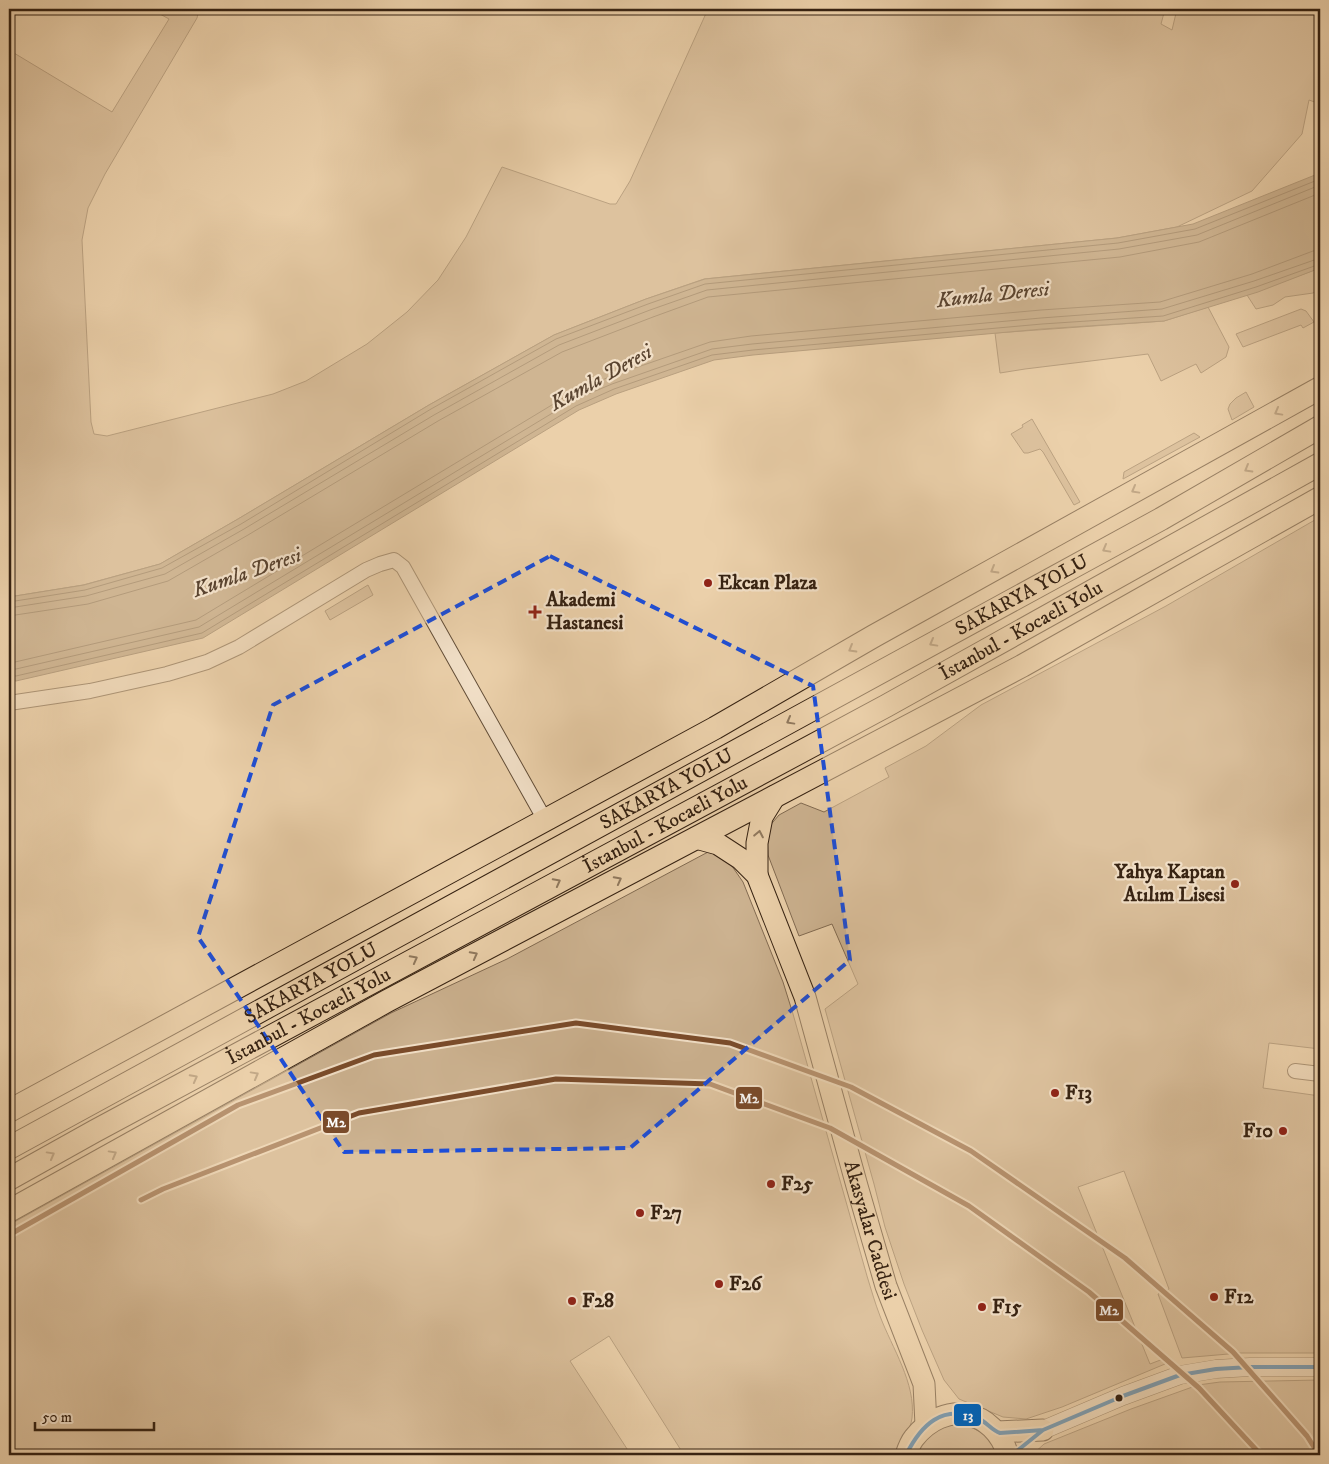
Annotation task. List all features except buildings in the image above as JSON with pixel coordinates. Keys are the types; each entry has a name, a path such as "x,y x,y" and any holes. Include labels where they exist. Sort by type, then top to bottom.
{"highway":[{"path":"9,1111 715,728 874,636 1320,388"},
{"path":"1292,443 1320,422"},
{"name":"SAKARYA YOLU","path":"9,1148 1160,519 1320,427"},
{"name":"İstanbul - Kocaeli Yolu","path":"9,1179 886,706 1320,464"},
{"path":"9,1211 378,1006 1022,666 1320,498"},
{"path":"886,706 1198,567"}],"main road":[{"path":"757,875 757,843 762,817 775,796"},
{"path":"696,838 718,844 742,859 757,875"},
{"name":"Akasyalar Caddesi","path":"757,875 805,997 886,1286 924,1384"},
{"path":"924,1384 954,1413"},
{"path":"924,1384 926,1425"},
{"path":"906,1455 913,1439 926,1425 938,1418 954,1413 980,1419 997,1432 1008,1455"},
{"path":"997,1432 1043,1430"},
{"path":"1012,1455 1043,1430"}],"street":[{"path":"9,703 90,690 168,674 207,662 239,647 366,570 394,560 404,567 546,820"},
{"path":"1295,1070 1320,1074"},
{"path":"1043,1430 1123,1396 1180,1375 1216,1369 1320,1366"}],"highlighted area":[{"path":"550,556 813,686 850,960 630,1148 344,1152 198,937 273,705"}],"shaded area":[{"path":"151,9 199,9 197,18 105,174 88,208 82,240 91,422 94,434 107,436 273,394 306,381 367,344 407,312 438,280 466,237 502,167 610,204 616,204 630,181 708,9 1165,9 1161,24 1172,30 1177,9 1320,9 1320,104 1309,100 1302,134 1252,191 1177,227 1117,238 704,279 646,299 554,335 429,405 160,564 83,585 9,597 9,50 112,112 169,19"},
{"path":"1320,268 1320,289 1313,293 1285,297 1273,305 1256,309 1247,295"},
{"path":"1208,307 1229,347 1226,357 1201,373 1196,364 1161,381 1148,354 1000,373 995,333 1164,321"},
{"path":"1301,309 1306,311 1314,322 1303,328 1301,325 1243,347 1236,334"},
{"path":"1246,392 1254,407 1232,420 1228,409 1230,404"},
{"path":"1032,419 1080,502 1074,505 1040,449 1024,453 1011,434"},
{"path":"1194,433 1200,437 1123,479 1124,472"},
{"path":"1320,517 1320,1049 1269,1043 1263,1088 1320,1096 1320,1353 1240,1353 1182,1358 1158,1294 1169,1289 1124,1171 1078,1187 1150,1364 1163,1359 1165,1364 1062,1407 1026,1419 1003,1417 959,1399 944,1380 922,1330 885,1227 825,1009 858,984 832,924 799,936 768,855 767,829 779,815 801,803 824,812 889,777 885,768 926,746 981,705 1166,606"},
{"path":"368,585 373,595 330,620 325,611"},
{"path":"708,852 725,856 743,882 783,982 873,1296 907,1379 912,1405 912,1418 905,1438 893,1455 684,1455 609,1336 570,1361 631,1455 9,1455 9,1225 391,1013 507,959"},
{"path":"1320,1380 1320,1455 1032,1455 1044,1444 1131,1409 1198,1385 1220,1382"},
{"path":"957,1424 970,1427 982,1433 994,1448 996,1455 917,1455 927,1437 932,1433 943,1427"}],"water":[{"name":"Kumla Deresi","path":"1320,173 1320,268 1258,292 1164,321 1042,329 714,360 616,394 579,410 203,638 16,681 9,680 9,597 84,585 160,564 429,405 554,335 646,299 705,279 1117,238 1193,224"}],"transit line":[{"name":"M2","path":"9,1235 238,1105 374,1055 576,1023 730,1043 851,1087 971,1151 1125,1258 1233,1352 1307,1436 1319,1455"},
{"name":"M2","path":"141,1200 163,1189 359,1113 556,1079 710,1084 830,1128 969,1206 1089,1292 1199,1388 1261,1455"},
{"name":"13","path":"1012,1455 1043,1430 1123,1396 1180,1375 1216,1369 1250,1367 1320,1367"},
{"name":"13","path":"906,1455 926,1426 934,1420 953,1414 965,1414 977,1418 1000,1433 1043,1430"}],"place":[{"name":"Ekcan Plaza","path":"708,583"},
{"name":"Akademi Hastanesi","path":"535,612"},
{"name":"Yahya Kaptan Atılım Lisesi","path":"1235,884"},
{"name":"F13","path":"1055,1093"},
{"name":"F10","path":"1283,1131"},
{"name":"F25","path":"771,1184"},
{"name":"F27","path":"640,1213"},
{"name":"F26","path":"719,1284"},
{"name":"F12","path":"1214,1297"},
{"name":"F28","path":"572,1301"},
{"name":"F15","path":"982,1307"}]}
